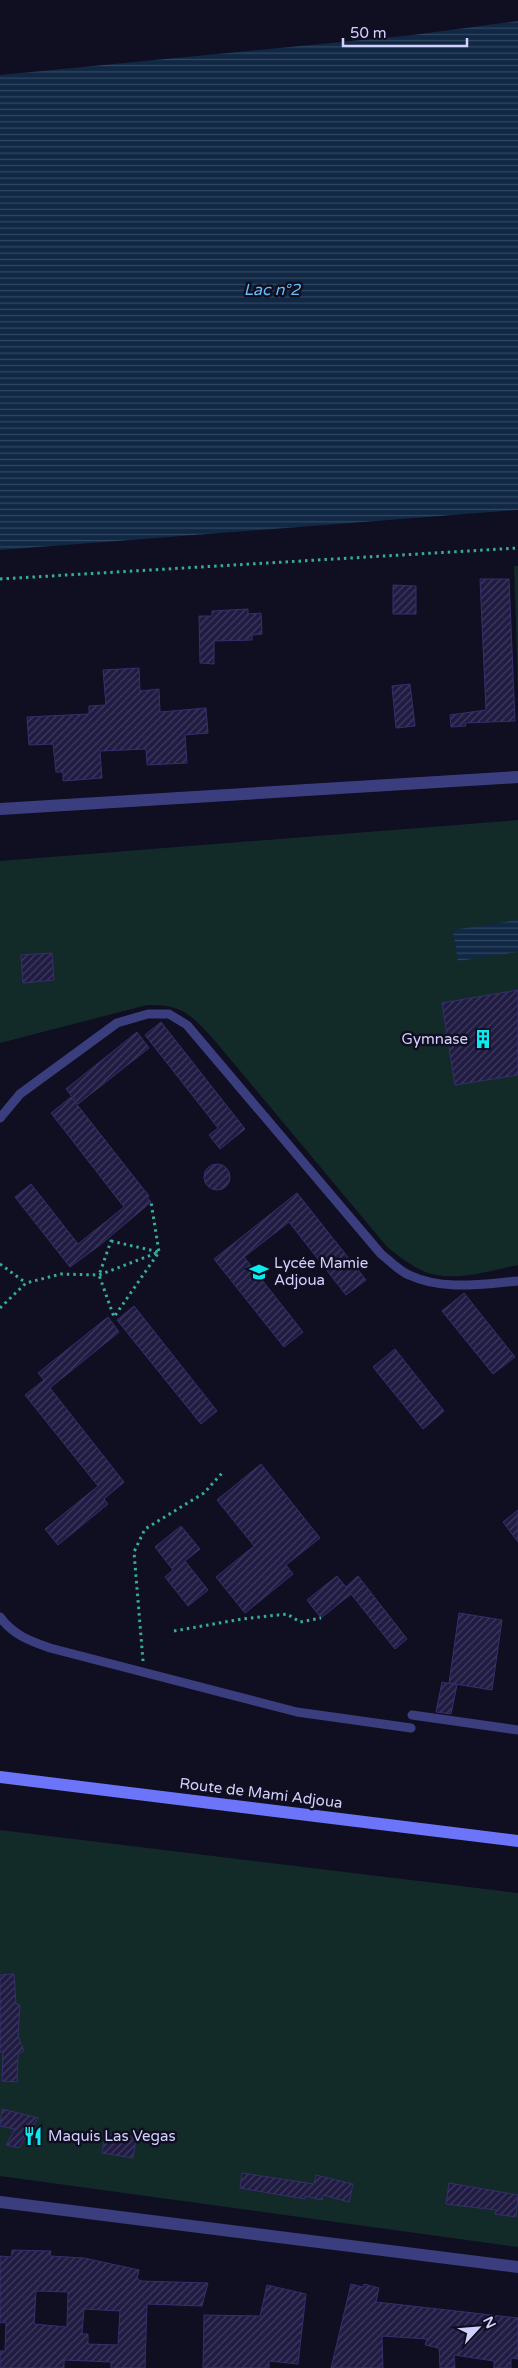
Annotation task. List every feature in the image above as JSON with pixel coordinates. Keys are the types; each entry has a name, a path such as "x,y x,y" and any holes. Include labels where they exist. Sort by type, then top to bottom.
{"street":[{"path":"0,809 518,777"},
{"name":"Route de Mami Adjoua","path":"0,1777 518,1841"},
{"path":"0,2202 518,2267"}],"lane":[{"path":"0,1118 20,1094 117,1023 148,1014 169,1014 187,1025 381,1254 408,1275 436,1284 478,1284 518,1281"},
{"path":"0,1618 7,1627 23,1639 50,1648 297,1712 411,1728"},
{"path":"412,1715 518,1730"}],"path":[{"path":"0,579 518,548"},
{"path":"151,1202 159,1252 114,1317 98,1275 111,1241 159,1252"},
{"path":"0,1308 26,1283 61,1274 98,1275 159,1252"},
{"path":"0,1264 26,1283"},
{"path":"144,1671 134,1552 144,1529 204,1493 223,1472"},
{"path":"174,1631 242,1619 287,1614 300,1622 321,1618"}],"green space":[{"path":"514,566 518,566 518,689"},
{"path":"518,820 518,1265 467,1275 436,1275 417,1268 388,1248 216,1042 200,1025 179,1009 160,1005 147,1005 0,1043 0,861"},
{"path":"0,1830 518,1893 518,2247 0,2176"}],"water":[{"name":"Lac n°2","path":"518,21 518,510 0,550 0,75 413,35"},
{"path":"518,920 518,952 458,961 453,930"}],"building":[{"path":"480,579 509,579 515,721 465,723 466,726 451,727 450,715 486,710"},
{"path":"393,585 416,586 416,614 393,614"},
{"path":"248,609 248,614 261,613 262,634 252,635 252,640 214,641 214,664 200,663 199,616 212,616 212,611"},
{"path":"139,668 140,691 159,689 160,712 206,708 208,733 185,735 187,763 147,765 146,749 100,751 102,778 63,781 63,772 56,772 53,744 29,745 27,717 89,714 89,706 106,705 103,670"},
{"path":"410,684 415,726 396,728 392,686"},
{"path":"52,953 54,980 23,983 21,955"},
{"name":"Gymnase","path":"518,990 518,1075 455,1085 442,1003"},
{"path":"161,1022 245,1129 220,1149 209,1135 218,1128 145,1035"},
{"path":"137,1032 149,1048 78,1104 66,1089"},
{"path":"71,1097 149,1196 147,1197 151,1202 100,1245 70,1267 15,1197 31,1184 78,1244 124,1207 51,1113"},
{"path":"217,1164 226,1168 230,1177 226,1186 217,1190 208,1186 204,1177 208,1168"},
{"path":"297,1193 366,1280 346,1295 289,1222 244,1257 303,1332 284,1347 214,1259"},
{"path":"464,1293 515,1357 493,1374 442,1311"},
{"path":"134,1306 217,1411 201,1424 117,1320"},
{"path":"108,1317 119,1332 50,1388 124,1482 104,1499 108,1504 58,1545 45,1529 98,1486 25,1395 44,1380 38,1373"},
{"path":"395,1349 444,1411 423,1429 373,1367"},
{"path":"261,1464 320,1538 286,1565 293,1574 245,1613 216,1577 254,1546 217,1500"},
{"path":"518,1510 518,1542 503,1522"},
{"path":"181,1526 200,1549 185,1561 208,1590 188,1606 165,1577 173,1570 155,1547"},
{"path":"337,1576 346,1587 358,1576 407,1639 395,1649 351,1594 321,1618 307,1600"},
{"path":"459,1613 502,1620 492,1690 449,1683"},
{"path":"442,1682 457,1685 451,1714 436,1712"},
{"path":"14,1974 16,2004 20,2005 18,2036 24,2051 18,2054 17,2082 2,2081 3,2052 0,2052 0,1975"},
{"path":"2,2109 38,2118 19,2148 6,2145 15,2129 0,2126"},
{"path":"105,2134 136,2138 133,2158 102,2153"},
{"path":"242,2173 314,2184 316,2175 353,2184 349,2202 323,2195 322,2200 305,2196 305,2199 240,2188"},
{"path":"449,2183 518,2195 516,2217 495,2214 496,2210 446,2204"},
{"path":"12,2250 51,2251 50,2256 84,2258 139,2270 137,2279 141,2281 208,2283 202,2306 147,2304 145,2368 111,2368 111,2362 64,2360 64,2368 0,2368 0,2351 5,2351 6,2322 0,2323 0,2256 11,2257","holes":["36,2291 68,2292 67,2327 34,2324","84,2309 120,2311 118,2345 88,2344 88,2334 82,2334"]},
{"path":"351,2284 363,2287 364,2284 379,2288 376,2302 518,2318 518,2359 511,2358 511,2368 494,2368 494,2361 454,2355 455,2368 440,2368 439,2348 425,2345 427,2339 382,2336 383,2368 331,2368"},
{"path":"267,2285 306,2294 298,2364 269,2361 269,2368 203,2368 204,2315 260,2316"}],"place":[{"name":"Gymnase","path":"483,1039"},
{"name":"Lycée Mamie Adjoua","path":"259,1272"},
{"name":"Maquis Las Vegas","path":"33,2136"}]}
